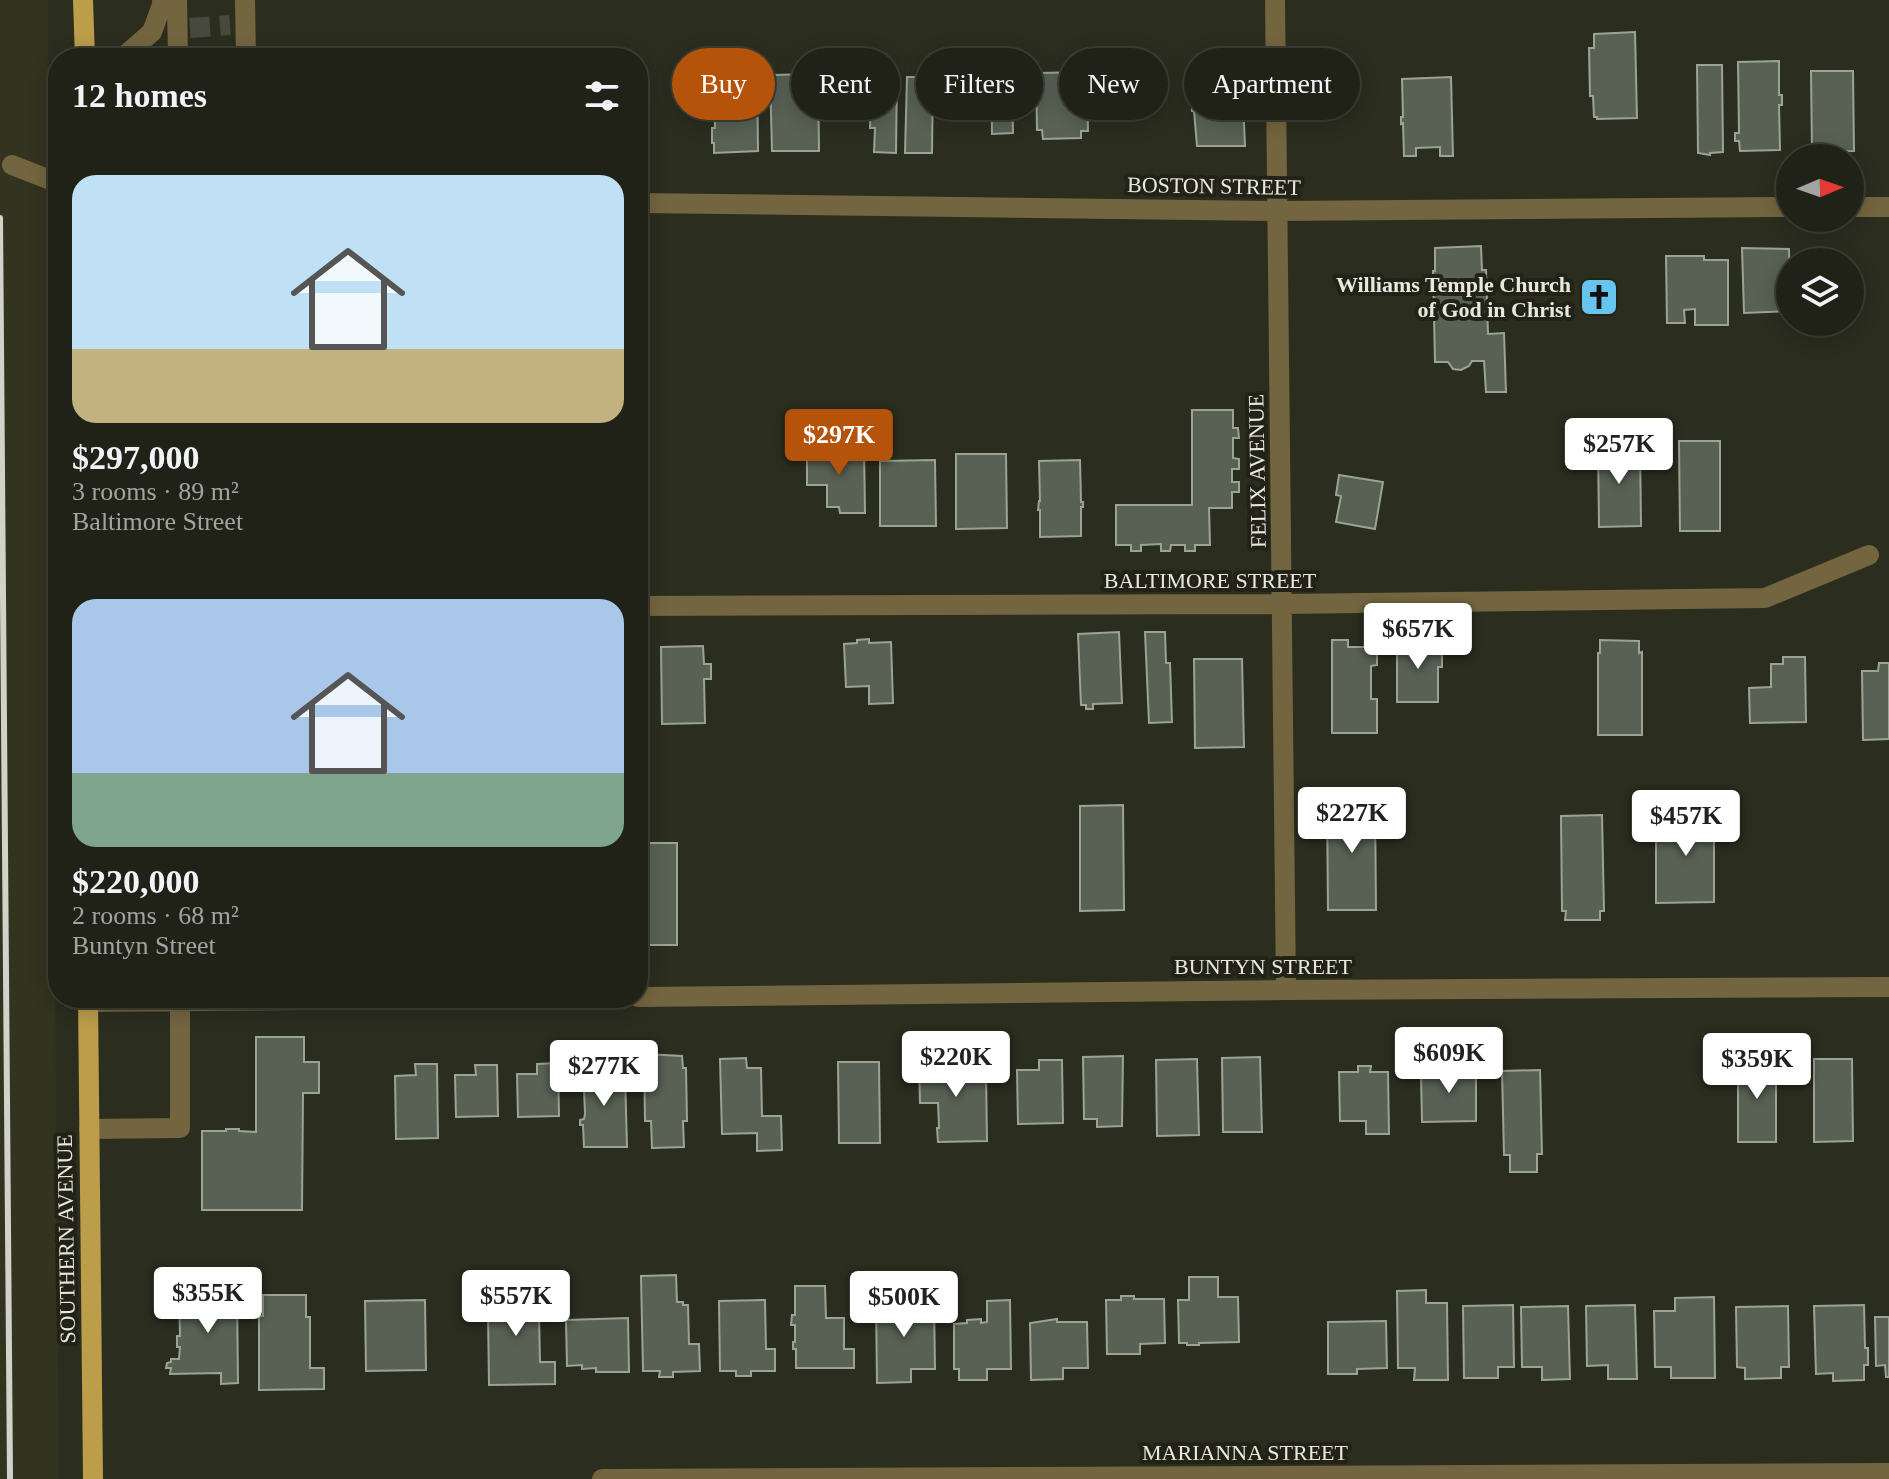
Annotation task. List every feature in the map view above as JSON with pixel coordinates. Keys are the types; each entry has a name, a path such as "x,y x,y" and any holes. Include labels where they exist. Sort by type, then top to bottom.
{"main road":[{"path":"83,0 85,48"},
{"name":"SOUTHERN AVENUE","path":"88,1008 93,1479"}],"street":[{"path":"244,48 238,25 245,0"},
{"name":"FELIX AVENUE","path":"1275,0 1286,990"},
{"path":"170,1 184,28 180,48"},
{"path":"134,48 152,32 170,1"},
{"path":"12,165 48,179"},
{"name":"BOSTON STREET","path":"648,203 1278,211 1776,207"},
{"path":"1864,207 1889,207"},
{"name":"BALTIMORE STREET","path":"648,606 1282,604 1765,598 1869,555"},
{"name":"BUNTYN STREET","path":"648,997 1889,987"},
{"path":"89,1129 180,1128 180,1008"},
{"name":"MARIANNA STREET","path":"602,1479 1889,1473"}],"shaded area":[{"path":"0,0 48,0 48,1008 55,1008 59,1479 0,1479"}],"building":[{"path":"1635,32 1637,118 1597,119 1594,117 1593,96 1590,96 1589,48 1594,48 1594,34"},
{"path":"1779,61 1782,105 1779,105 1780,144 1776,144 1776,150 1740,151 1739,141 1735,141 1735,133 1739,133 1738,62"},
{"path":"1697,65 1722,65 1723,152 1710,155 1698,153"},
{"path":"1811,71 1853,71 1854,144 1812,144"},
{"path":"1043,73 1059,73 1059,120 1088,120 1088,131 1081,131 1081,138 1043,139 1042,130 1037,130 1037,120 1043,120"},
{"path":"775,75 791,75 791,120 819,120 819,151 772,151"},
{"path":"907,77 916,77 916,120 932,120 932,153 905,153"},
{"path":"1451,77 1453,156 1440,156 1440,147 1416,148 1416,156 1404,156 1402,79"},
{"path":"715,120 758,120 758,151 714,153 712,128 715,128"},
{"path":"870,120 896,120 896,153 874,152 875,128 870,128"},
{"path":"992,120 1013,120 1013,133 992,134"},
{"path":"1195,120 1244,120 1245,146 1197,146"},
{"path":"1481,246 1482,270 1486,270 1488,334 1504,333 1506,392 1486,392 1484,361 1472,361 1461,370 1453,369 1448,362 1435,362 1435,248"},
{"path":"1742,248 1776,249 1776,312 1744,313"},
{"path":"1666,256 1704,256 1704,260 1728,260 1728,325 1695,325 1695,309 1684,310 1685,323 1667,323"},
{"path":"1192,410 1233,410 1233,428 1238,428 1239,438 1233,438 1233,458 1239,459 1239,469 1232,469 1232,482 1239,482 1239,492 1232,492 1232,508 1209,508 1210,545 1195,545 1195,551 1185,551 1185,545 1171,545 1170,551 1161,551 1161,544 1141,545 1141,551 1131,551 1131,545 1116,545 1116,505 1192,505"},
{"path":"1679,441 1720,441 1720,531 1680,531"},
{"path":"1598,446 1640,446 1641,526 1599,527"},
{"path":"864,448 865,513 840,513 839,507 827,507 827,485 807,485 807,449"},
{"path":"956,454 1006,454 1007,528 956,529"},
{"path":"935,460 936,526 880,526 880,461"},
{"path":"1080,460 1083,502 1081,536 1040,537 1039,461"},
{"path":"1339,475 1383,482 1375,529 1336,522 1341,496 1336,495"},
{"path":"1119,632 1122,703 1093,704 1093,709 1086,709 1086,705 1081,705 1078,634"},
{"path":"1145,632 1165,632 1166,663 1170,663 1172,722 1149,723"},
{"path":"869,639 869,643 891,642 893,703 869,704 869,686 846,687 844,644"},
{"path":"1397,639 1437,643 1438,650 1442,650 1442,667 1438,667 1438,702 1397,702"},
{"path":"1332,640 1348,640 1348,647 1377,647 1377,665 1371,666 1371,699 1377,699 1377,733 1332,733"},
{"path":"1600,640 1639,641 1639,653 1642,652 1642,735 1598,735"},
{"path":"703,646 704,664 711,664 711,679 704,679 705,723 662,724 661,647"},
{"path":"1783,657 1805,657 1806,722 1750,723 1749,688 1771,687 1771,664 1783,664"},
{"path":"1194,659 1242,659 1244,747 1195,748"},
{"path":"1879,663 1889,663 1889,739 1863,740 1862,671 1878,671"},
{"path":"1375,799 1376,910 1328,910 1327,800"},
{"path":"1123,805 1124,910 1080,911 1080,806"},
{"path":"1676,806 1709,806 1709,828 1714,828 1714,902 1656,903 1656,827 1676,828"},
{"path":"1602,815 1604,911 1600,911 1600,920 1565,920 1566,911 1562,911 1561,816"},
{"path":"648,843 677,843 677,945 648,945"},
{"path":"256,1037 304,1037 304,1062 319,1062 319,1093 303,1093 302,1210 202,1210 202,1131 239,1129 256,1132"},
{"path":"644,1054 682,1056 683,1068 686,1068 684,1147 652,1148 651,1121 645,1121"},
{"path":"1123,1056 1122,1126 1097,1127 1097,1119 1084,1119 1083,1057"},
{"path":"1260,1057 1262,1132 1223,1132 1222,1058"},
{"path":"746,1058 747,1068 761,1068 762,1116 781,1116 782,1150 757,1151 757,1133 722,1134 720,1059"},
{"path":"968,1059 968,1072 986,1072 987,1141 938,1142 938,1103 920,1103 919,1060"},
{"path":"1197,1059 1199,1135 1157,1136 1156,1060"},
{"path":"1814,1059 1852,1059 1853,1141 1814,1142"},
{"path":"1039,1060 1062,1060 1063,1123 1018,1124 1017,1070 1039,1070"},
{"path":"1739,1061 1776,1061 1776,1142 1738,1142 1738,1082 1733,1082 1733,1069 1739,1069"},
{"path":"838,1062 879,1062 880,1143 839,1143"},
{"path":"1459,1062 1459,1073 1476,1073 1476,1121 1422,1122 1421,1075 1438,1074 1437,1063"},
{"path":"558,1063 559,1116 518,1117 517,1074 537,1074 537,1064"},
{"path":"584,1063 606,1063 606,1074 625,1074 627,1147 584,1147 580,1120 584,1119 585,1114 582,1090 585,1086"},
{"path":"415,1064 437,1064 438,1138 396,1139 395,1076 416,1075"},
{"path":"475,1065 497,1065 498,1116 456,1117 455,1075 476,1075"},
{"path":"1358,1066 1371,1066 1370,1072 1388,1072 1389,1134 1366,1134 1366,1121 1340,1121 1339,1072 1358,1072"},
{"path":"1540,1070 1542,1154 1537,1154 1537,1172 1510,1172 1510,1155 1504,1155 1502,1071"},
{"path":"676,1275 677,1302 688,1305 689,1344 699,1344 700,1371 673,1372 673,1377 659,1377 660,1371 643,1371 641,1276"},
{"path":"1189,1277 1218,1277 1218,1297 1238,1297 1239,1342 1179,1343 1178,1300 1189,1300"},
{"path":"492,1284 536,1284 540,1362 555,1362 555,1384 489,1385 488,1313 492,1313"},
{"path":"795,1286 825,1286 826,1318 844,1318 844,1349 854,1349 854,1368 796,1368 796,1349 793,1349 795,1325 791,1325 792,1315 795,1315"},
{"path":"1426,1290 1426,1303 1447,1303 1448,1380 1414,1380 1415,1368 1398,1368 1397,1291"},
{"path":"179,1292 237,1292 238,1383 221,1384 221,1373 170,1374 171,1368 166,1368 171,1359 179,1359"},
{"path":"263,1295 306,1295 306,1317 310,1317 310,1368 324,1368 324,1389 259,1390 259,1316 263,1316"},
{"path":"1121,1296 1164,1299 1165,1343 1140,1344 1140,1354 1107,1354 1106,1300 1121,1300"},
{"path":"1714,1297 1715,1378 1671,1378 1671,1367 1655,1367 1654,1311 1675,1311 1675,1298"},
{"path":"425,1300 426,1370 366,1371 365,1301"},
{"path":"765,1300 766,1349 775,1349 775,1371 751,1371 751,1376 736,1376 736,1371 720,1371 719,1301"},
{"path":"934,1300 935,1369 911,1369 911,1382 877,1383 876,1301"},
{"path":"1010,1300 1011,1369 987,1369 987,1380 959,1380 959,1369 954,1369 954,1324 981,1319 981,1323 987,1322 987,1301"},
{"path":"1513,1305 1514,1367 1498,1367 1498,1378 1464,1378 1463,1306"},
{"path":"1635,1305 1637,1379 1608,1379 1608,1365 1587,1366 1586,1306"},
{"path":"1864,1305 1868,1365 1864,1365 1864,1380 1833,1381 1833,1373 1816,1374 1814,1306"},
{"path":"1568,1306 1570,1379 1542,1380 1542,1367 1522,1367 1521,1307"},
{"path":"1788,1306 1789,1367 1781,1367 1781,1378 1745,1379 1745,1368 1737,1367 1736,1307"},
{"path":"1875,1317 1889,1317 1889,1377 1886,1377 1885,1365 1876,1366"},
{"path":"628,1318 629,1372 596,1372 596,1368 582,1369 582,1365 567,1366 566,1320"},
{"path":"1057,1319 1057,1322 1087,1322 1088,1368 1063,1368 1063,1379 1031,1380 1030,1323"},
{"path":"1386,1321 1387,1368 1357,1369 1357,1374 1328,1374 1328,1322"}],"tunnel":[{"path":"190,28 230,25"}],"railway":[{"path":"0,218 10,1479"}],"place":[{"name":"Williams Temple Church of God in Christ","path":"1599,297"}]}
